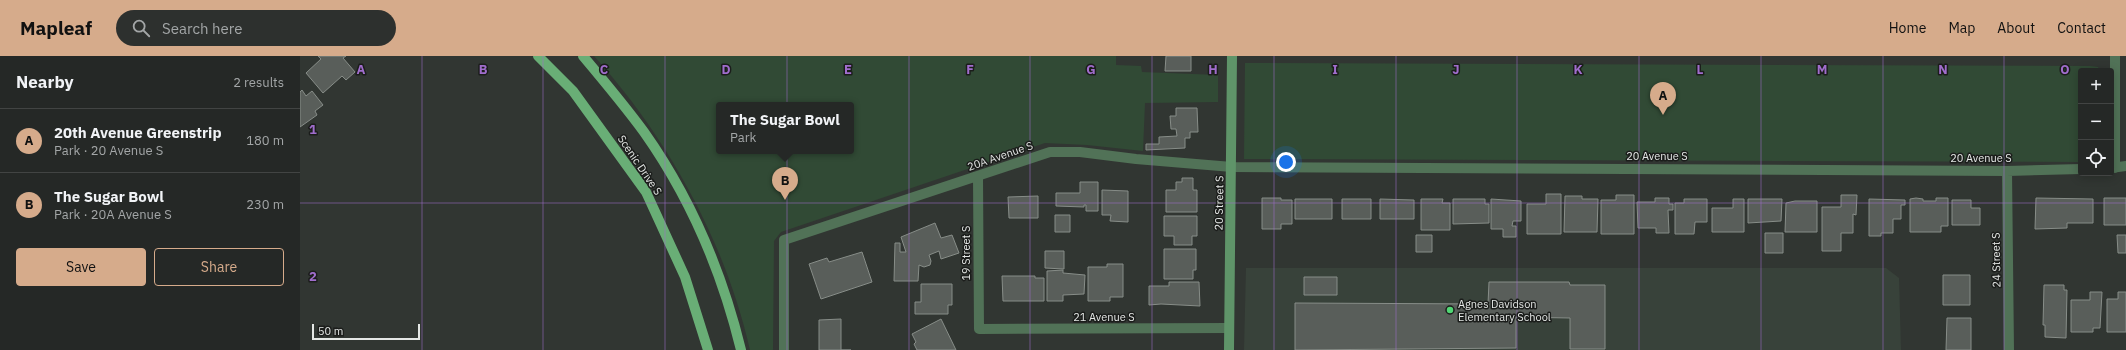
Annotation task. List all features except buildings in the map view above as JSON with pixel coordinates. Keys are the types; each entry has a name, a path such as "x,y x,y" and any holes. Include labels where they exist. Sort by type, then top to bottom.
{"main road":[{"name":"Scenic Drive S","path":"538,56 573,91 646,192 685,277 708,350"},
{"name":"Scenic Drive S","path":"583,56 644,132 667,167 691,211 720,280 741,350"}],"street":[{"name":"20 Street S","path":"1229,350 1232,56"},
{"path":"2114,140 2116,56"},
{"name":"20A Avenue S","path":"784,350 784,240 1050,152 1080,152 1136,159 1232,167"},
{"path":"2114,168 2126,166"},
{"name":"20 Avenue S","path":"1232,167 2078,169"},
{"name":"24 Street S","path":"2007,170 2009,350"},
{"name":"19 Street S","path":"978,176 979,329"},
{"name":"21 Avenue S","path":"979,329 1229,328"}],"shaded area":[{"path":"1246,268 1886,268 1899,278 1901,350 1244,350"}],"green space":[{"path":"594,56 1116,56 1116,65 1141,66 1142,72 1218,75 1218,102 1145,103 1143,151 1087,145 1045,143 781,232 774,241 773,350 750,350 739,309 709,231 669,156 646,121"},
{"path":"1245,63 2090,66 2098,68 2078,68 2078,162 1244,159"}],"place":[{"name":"20th Avenue Greenstrip","path":"1663,115"},
{"name":"The Sugar Bowl","path":"785,200"},
{"name":"Agnes Davidson Elementary School","path":"1450,310"}]}
